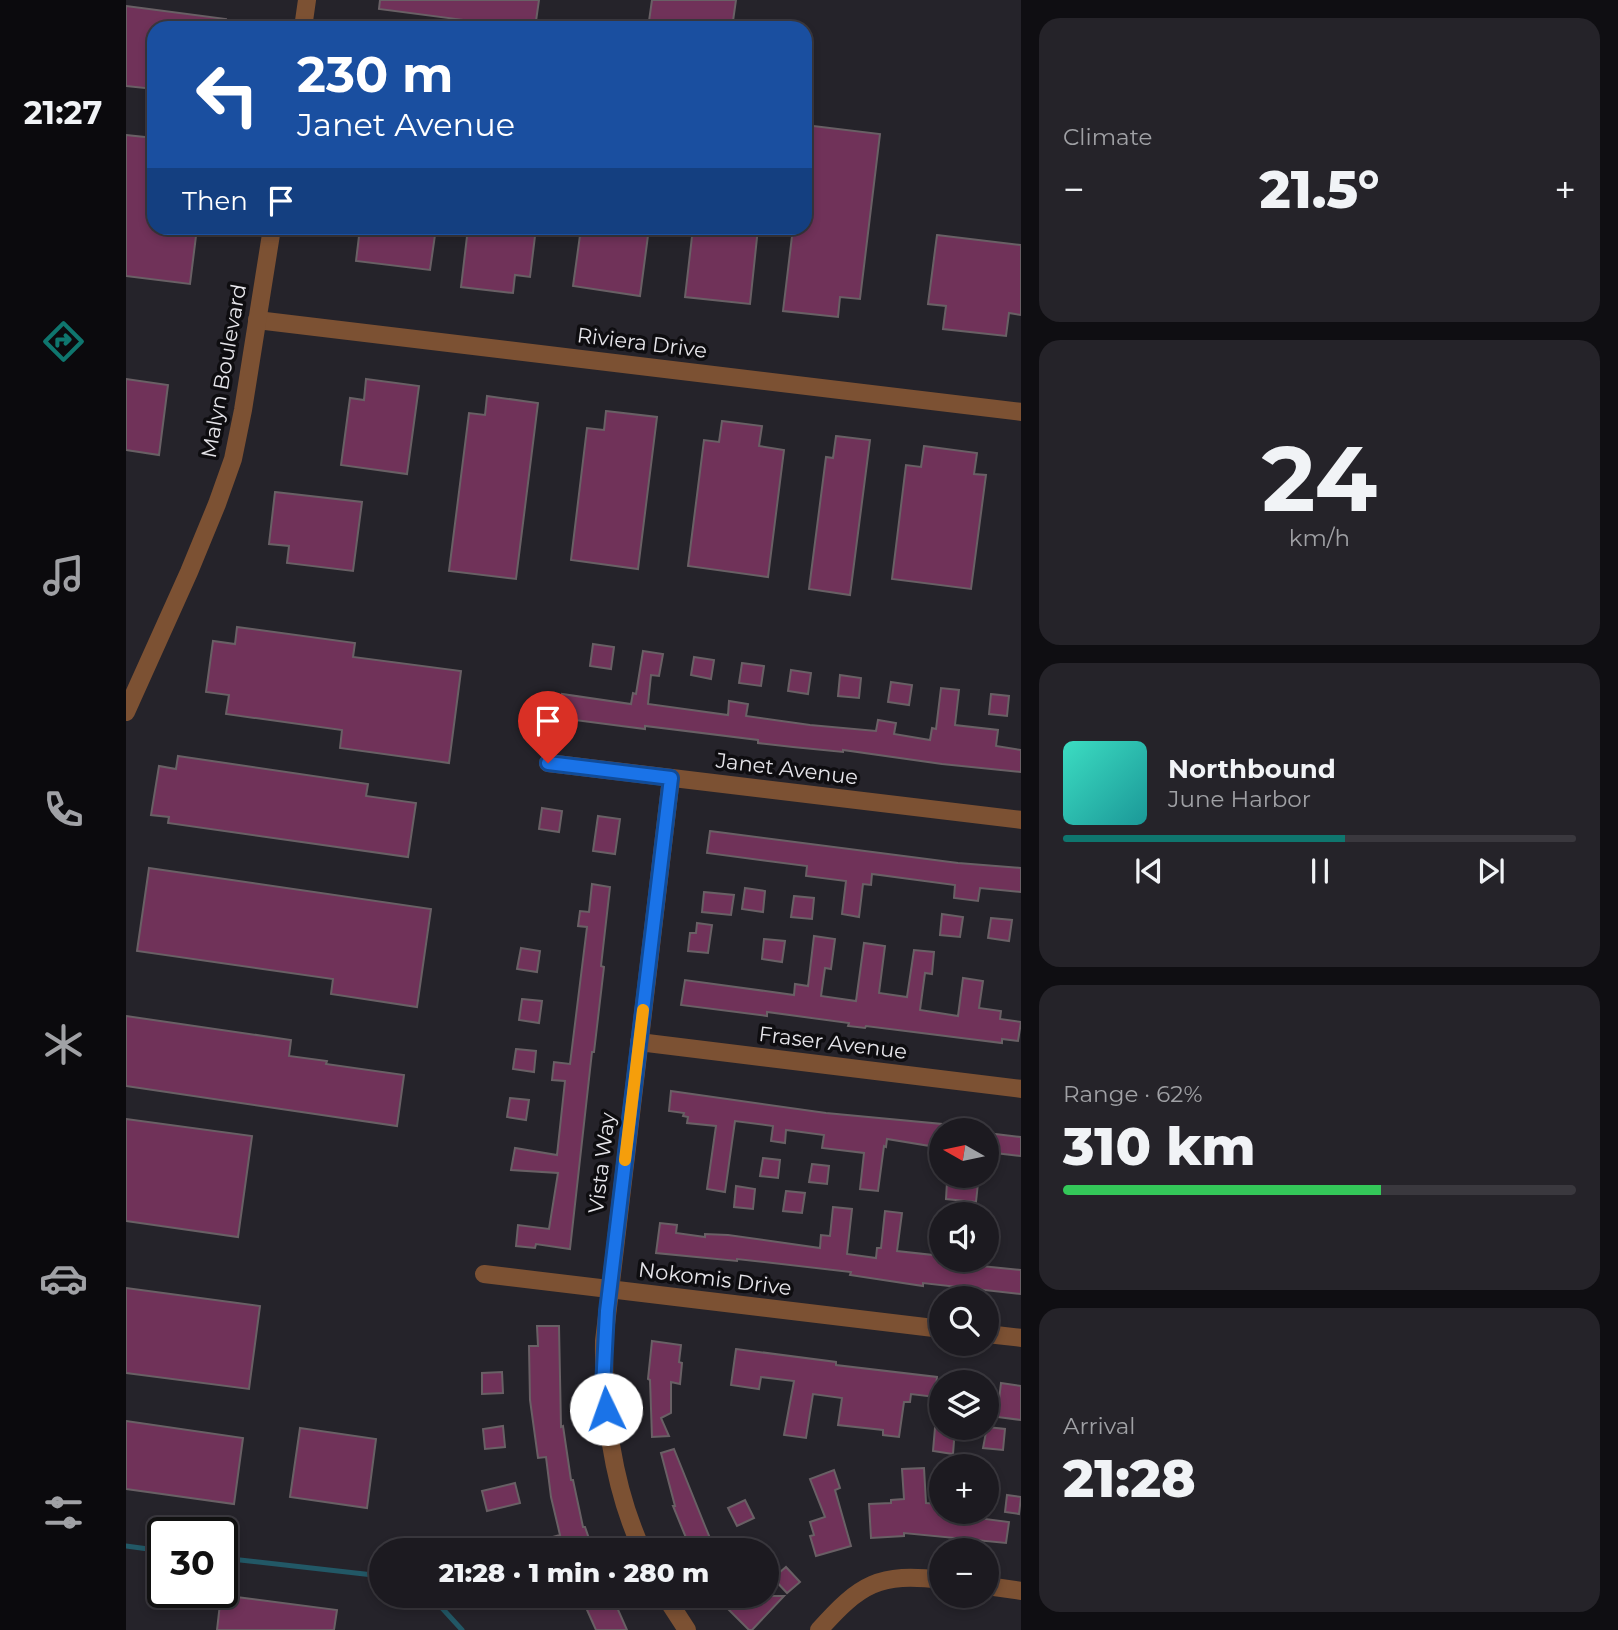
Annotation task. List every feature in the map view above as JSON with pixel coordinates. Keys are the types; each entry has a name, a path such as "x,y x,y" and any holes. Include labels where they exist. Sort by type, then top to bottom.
{"street":[{"path":"304,21 307,0"},
{"name":"Malyn Boulevard","path":"126,712 218,504 233,459 271,235"},
{"name":"Riviera Drive","path":"257,320 1021,412"},
{"name":"Janet Avenue","path":"548,763 1021,820"},
{"name":"Vista Way","path":"637,1538 616,1476 608,1432 603,1387 604,1340 671,778"},
{"name":"Fraser Avenue","path":"639,1042 1021,1088"},
{"name":"Nokomis Drive","path":"484,1274 929,1327"},
{"path":"999,1335 1021,1338"},
{"path":"819,1630 848,1600 864,1588 882,1580 904,1577 929,1579"},
{"path":"999,1588 1021,1591"},
{"path":"673,1608 687,1630"}],"building":[{"path":"380,0 539,0 536,21 472,21 379,9"},
{"path":"652,0 736,0 733,21 649,21"},
{"path":"126,6 226,19 147,21 147,88 126,86"},
{"path":"812,126 880,134 860,299 840,297 838,317 783,311 792,235 812,235"},
{"path":"126,135 147,137 147,235 196,235 190,284 126,276"},
{"path":"359,235 435,235 430,270 356,261"},
{"path":"467,235 535,235 530,277 515,275 513,293 461,287"},
{"path":"580,235 648,235 640,296 573,286"},
{"path":"692,235 757,235 750,304 685,297"},
{"path":"937,235 1021,245 1021,315 1009,313 1006,336 943,329 946,306 928,304"},
{"path":"126,379 168,385 159,455 126,450"},
{"path":"366,379 419,386 407,474 341,465 350,398 364,400"},
{"path":"487,396 538,403 516,579 449,571 469,413 485,415"},
{"path":"606,411 657,417 638,569 571,560 587,428 604,430"},
{"path":"722,421 762,426 759,446 784,450 768,577 688,566 704,440 719,442"},
{"path":"836,436 870,440 850,595 809,589 826,457 833,458"},
{"path":"924,446 977,453 974,474 986,475 971,589 892,579 906,465 921,467"},
{"path":"275,492 362,502 353,571 287,563 289,546 269,544"},
{"path":"237,627 355,643 353,657 461,671 449,763 340,748 342,730 226,714 229,695 206,692 213,641 235,644"},
{"path":"593,644 614,647 611,669 590,666"},
{"path":"643,651 663,654 659,676 651,675 648,704 728,715 729,701 748,704 746,716 876,731 878,720 896,723 894,734 930,740 932,728 936,729 941,688 959,690 955,725 998,730 996,746 1021,750 1021,772 559,718 562,694 631,704 633,693 636,694"},
{"path":"694,657 714,660 711,679 691,675"},
{"path":"742,663 764,666 761,686 739,683"},
{"path":"791,670 811,673 808,694 788,691"},
{"path":"840,675 861,678 859,698 838,696"},
{"path":"891,682 912,685 909,705 888,702"},
{"path":"991,694 1009,696 1007,716 989,714"},
{"path":"178,756 368,784 366,796 416,803 408,857 168,823 169,817 151,815 159,766 176,769"},
{"path":"542,808 562,811 559,832 539,829"},
{"path":"598,816 620,819 615,854 593,851"},
{"path":"710,831 958,863 1021,868 1021,892 980,888 978,901 954,898 955,885 872,874 871,885 863,884 859,917 842,914 846,881 806,876 807,866 707,853"},
{"path":"149,868 431,909 417,1007 331,994 333,979 137,951"},
{"path":"592,884 610,887 601,966 604,967 570,1249 536,1244 535,1248 516,1246 518,1225 549,1229 558,1173 511,1170 515,1148 557,1155 565,1081 552,1080 554,1062 570,1064 587,927 578,926 580,911 589,912"},
{"path":"745,888 765,891 763,912 742,909"},
{"path":"704,892 734,895 731,915 702,912"},
{"path":"794,896 814,898 812,919 791,917"},
{"path":"942,914 963,917 960,937 940,935"},
{"path":"991,918 1012,920 1009,941 988,938"},
{"path":"697,923 712,925 708,953 688,951 690,933 696,933"},
{"path":"814,936 835,939 831,969 825,968 821,996 856,1001 864,943 885,946 879,993 907,997 914,950 934,952 932,974 925,973 920,1010 958,1016 963,978 983,981 979,1008 1001,1011 1000,1019 1021,1022 1018,1041 1002,1039 1002,1043 848,1026 849,1023 767,1012 767,1016 681,1005 685,980 794,995 795,984 808,986"},
{"path":"764,939 785,941 782,962 762,959"},
{"path":"521,948 540,951 537,972 517,969"},
{"path":"522,999 542,1001 539,1023 519,1020"},
{"path":"126,1016 291,1040 289,1056 404,1075 397,1126 126,1086"},
{"path":"516,1049 536,1051 534,1072 513,1069"},
{"path":"671,1091 826,1113 929,1123 929,1146 887,1139 878,1191 860,1189 864,1153 822,1148 824,1135 786,1130 785,1143 771,1141 773,1126 735,1121 725,1192 707,1189 716,1126 687,1123 688,1117 683,1116 684,1113 669,1111"},
{"path":"510,1098 529,1100 526,1120 507,1117"},
{"path":"126,1119 252,1136 238,1237 126,1221"},
{"path":"999,1134 1021,1137 1021,1156 999,1153"},
{"path":"763,1158 780,1160 778,1178 760,1176"},
{"path":"812,1164 829,1166 827,1184 809,1182"},
{"path":"736,1186 755,1189 753,1209 734,1207"},
{"path":"947,1188 977,1188 976,1202 946,1199"},
{"path":"786,1191 805,1193 802,1213 783,1211"},
{"path":"833,1207 852,1209 847,1254 876,1258 877,1248 881,1248 885,1211 902,1213 897,1251 929,1255 929,1272 999,1272 999,1268 1021,1270 1021,1294 999,1292 999,1286 923,1283 923,1286 850,1275 851,1272 656,1253 660,1223 677,1225 676,1233 705,1237 705,1234 728,1235 820,1248 821,1235 830,1236"},
{"path":"126,1288 260,1306 249,1389 126,1373"},
{"path":"537,1326 559,1326 561,1427 563,1426 571,1480 583,1527 589,1538 549,1538 560,1535 551,1497 546,1457 538,1458 530,1400 529,1346 538,1346"},
{"path":"652,1341 681,1345 680,1384 671,1382 671,1413 661,1418 669,1436 652,1437 648,1379"},
{"path":"736,1349 929,1376 929,1396 911,1394 910,1402 904,1402 899,1437 883,1435 883,1430 838,1425 842,1398 813,1394 806,1438 784,1435 794,1381 761,1377 759,1389 731,1385"},
{"path":"502,1372 503,1393 482,1394 482,1373"},
{"path":"1001,1383 1021,1386 1021,1420 999,1417"},
{"path":"126,1421 243,1438 234,1504 126,1489"},
{"path":"503,1426 505,1447 485,1449 483,1429"},
{"path":"300,1428 376,1439 367,1508 290,1497"},
{"path":"999,1428 1005,1429 1003,1450 983,1448 985,1440 999,1440"},
{"path":"934,1440 954,1440 953,1454 933,1451"},
{"path":"674,1449 710,1538 686,1538 673,1506 661,1453"},
{"path":"924,1468 929,1524 1009,1522 1006,1543 999,1542 999,1538 955,1538 904,1533 904,1536 871,1538 869,1504 891,1503 891,1500 904,1499 902,1469"},
{"path":"834,1470 840,1488 835,1490 851,1546 816,1556 810,1536 814,1535 810,1522 825,1517 810,1479"},
{"path":"515,1483 520,1503 487,1511 482,1491"},
{"path":"1007,1495 1021,1497 1019,1514 1005,1512"},
{"path":"745,1500 754,1518 737,1526 728,1508"},
{"path":"786,1567 800,1582 787,1593 779,1584 779,1573"},
{"path":"238,1597 337,1610 334,1630 217,1630 220,1608 238,1608"},
{"path":"586,1608 617,1608 627,1630 596,1630"},
{"path":"727,1608 773,1608 752,1630"}],"waterway":[{"path":"126,1546 147,1549"},
{"path":"238,1560 369,1575"},
{"path":"442,1608 462,1630"}],"slow traffic":[{"path":"625,1160 643,1010"}],"route":[{"path":"548,763 671,778 604,1340 603,1387 606,1409"}]}
